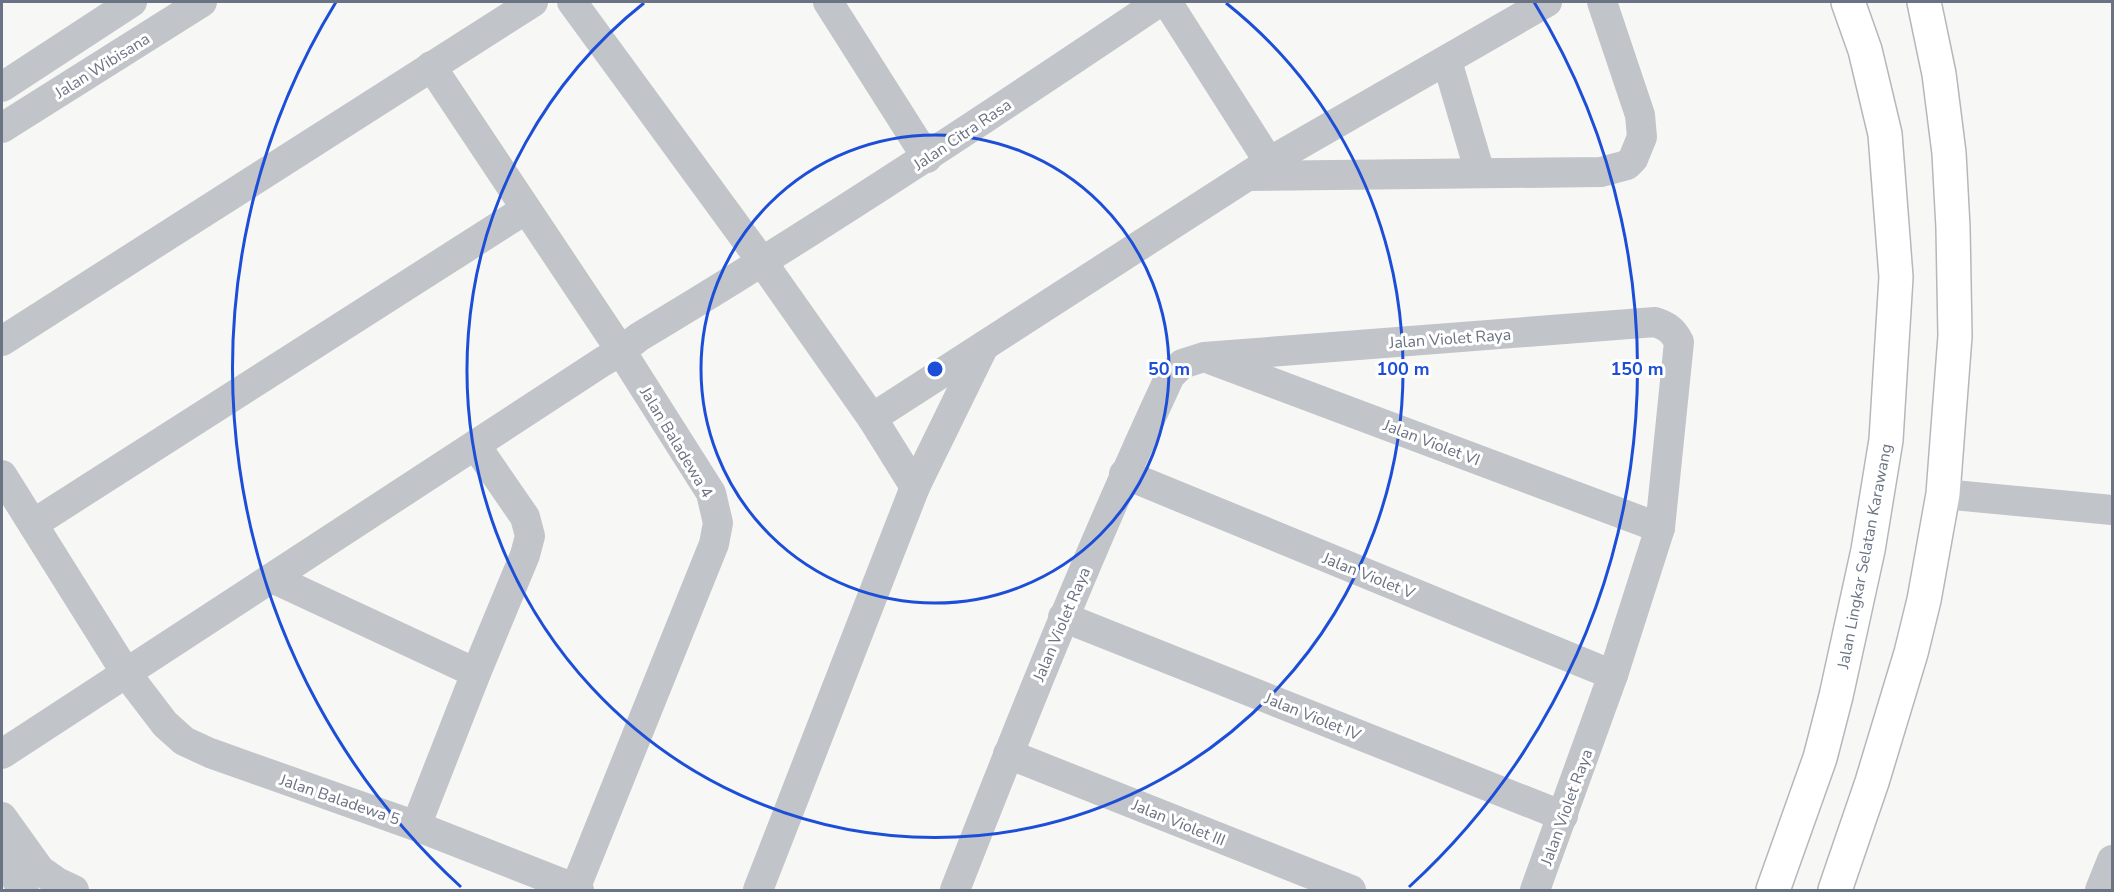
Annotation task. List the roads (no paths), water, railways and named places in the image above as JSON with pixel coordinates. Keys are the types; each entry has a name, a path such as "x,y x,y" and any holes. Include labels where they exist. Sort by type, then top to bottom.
{"main road":[{"name":"Jalan Lingkar Selatan Karawang","path":"1773,891 1820,758 1836,696 1868,550 1887,440 1896,277 1885,134 1865,50 1848,2"},
{"path":"1834,891 1872,782 1908,664 1924,600 1943,494 1955,336 1953,228 1946,130 1939,74 1924,2"}],"street":[{"path":"2,87 132,2"},
{"name":"Jalan Wibisana","path":"2,128 202,2"},
{"path":"2,341 533,2"},
{"path":"572,2 763,263 872,418 915,487"},
{"name":"Jalan Citra Rasa","path":"2,754 639,338 763,263 927,158 1159,2"},
{"path":"1167,2 1259,169"},
{"path":"872,418 1259,169 1546,2"},
{"path":"1259,169 1480,173 1601,172 1627,165 1634,159 1642,137 1640,115 1602,2"},
{"path":"838,5 927,158"},
{"path":"44,59 63,89"},
{"path":"1447,61 1480,173"},
{"name":"Jalan Baladewa 4","path":"431,66 621,351 711,493 718,523 714,544 577,890"},
{"path":"33,524 526,209"},
{"name":"Jalan Violet Raya","path":"955,891 1063,616 1124,474 1170,376 1182,364 1204,357 1655,322 1674,332 1679,342 1660,528 1613,675 1535,891"},
{"path":"758,891 915,487 984,346"},
{"name":"Jalan Violet VI","path":"1204,357 1660,528"},
{"path":"416,826 525,555 530,537 525,518 476,446"},
{"name":"Jalan Violet V","path":"1124,474 1613,675"},
{"name":"Jalan Baladewa 5","path":"2,475 126,673 165,724 184,741 210,753 416,826 577,890"},
{"path":"1943,494 2112,510"},
{"path":"272,578 476,673"},
{"name":"Jalan Violet IV","path":"1063,616 1563,816"},
{"name":"Jalan Violet III","path":"1008,754 1351,891"},
{"path":"2,817 30,884"},
{"path":"2,860 30,884 57,882 74,891"},
{"path":"2100,891 2112,860"}]}
